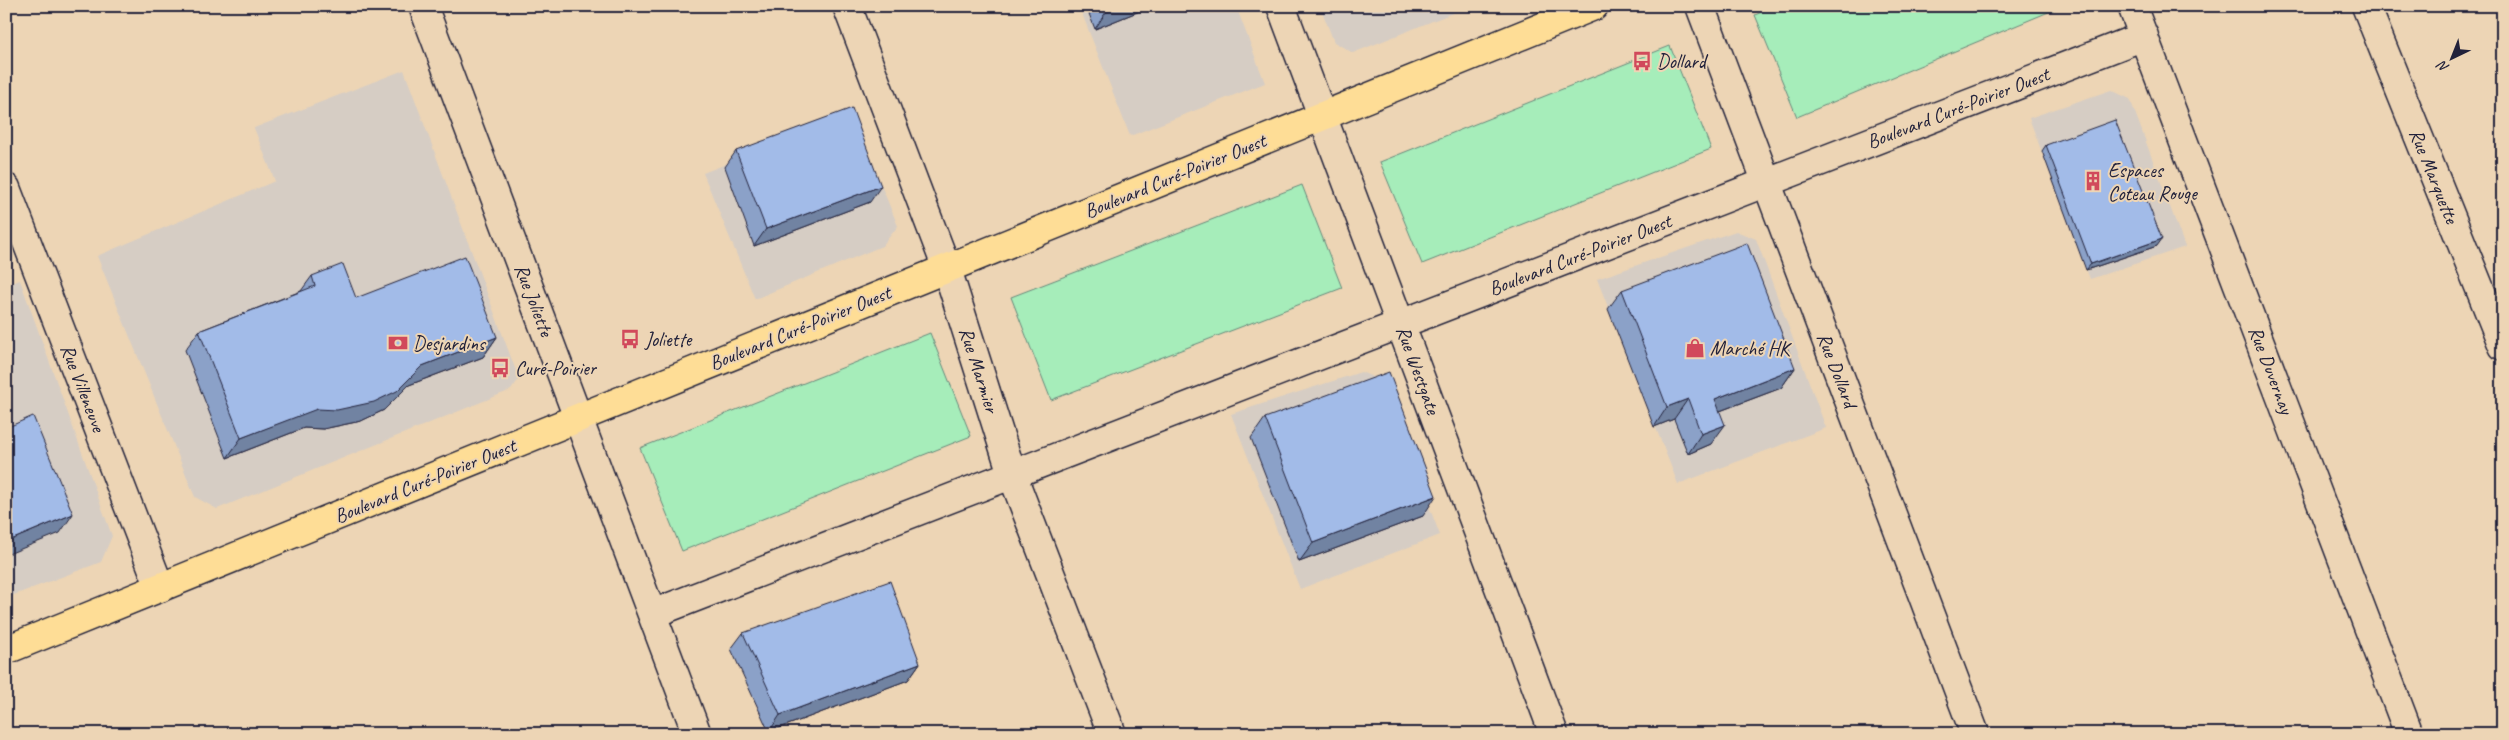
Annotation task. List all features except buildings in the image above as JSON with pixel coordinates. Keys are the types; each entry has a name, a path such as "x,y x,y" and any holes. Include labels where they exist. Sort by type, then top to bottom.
{"main road":[{"name":"Boulevard Curé-Poirier Ouest","path":"6,650 1594,6"}],"street":[{"name":"Rue Joliette","path":"423,6 697,734"},
{"name":"Rue Marmier","path":"847,6 947,269 1012,474 1112,734"},
{"name":"Rue Westgate","path":"1281,6 1324,116 1554,734"},
{"name":"Rue Dollard","path":"1700,6 1975,734"},
{"name":"Rue Duvernay","path":"2132,6 2409,734"},
{"name":"Rue Marquette","path":"2366,6 2503,346"},
{"name":"Boulevard Curé-Poirier Ouest","path":"652,614 2144,36"},
{"name":"Rue Villeneuve","path":"6,188 160,588"}],"shaded area":[{"path":"1079,6 1236,6 1265,83 1130,136"},
{"path":"1320,6 1470,6 1353,53 1334,42"},
{"path":"404,70 519,379 511,390 217,509 195,497 97,256 275,181 254,128"},
{"path":"2111,90 2130,99 2185,247 2090,279 2029,118"},
{"path":"852,115 898,226 882,246 755,299 703,173"},
{"path":"1736,231 1756,239 1826,428 1678,484 1597,279"},
{"path":"20,280 112,536 101,562 6,598 6,285"},
{"path":"1361,372 1380,380 1440,535 1300,589 1231,414"}],"green space":[{"path":"1775,6 2063,6 1797,117 1755,15"},
{"path":"1670,46 1711,149 1422,264 1380,162"},
{"path":"1302,185 1342,288 1051,400 1011,297"},
{"path":"930,333 971,436 682,551 640,448"}],"place":[{"name":"Dollard","path":"1642,61"},
{"name":"Espaces Coteau Rouge","path":"2093,181"},
{"name":"Joliette","path":"630,339"},
{"name":"Desjardins","path":"398,343"},
{"name":"Marché HK","path":"1695,348"},
{"name":"Curé-Poirier","path":"500,368"}]}
